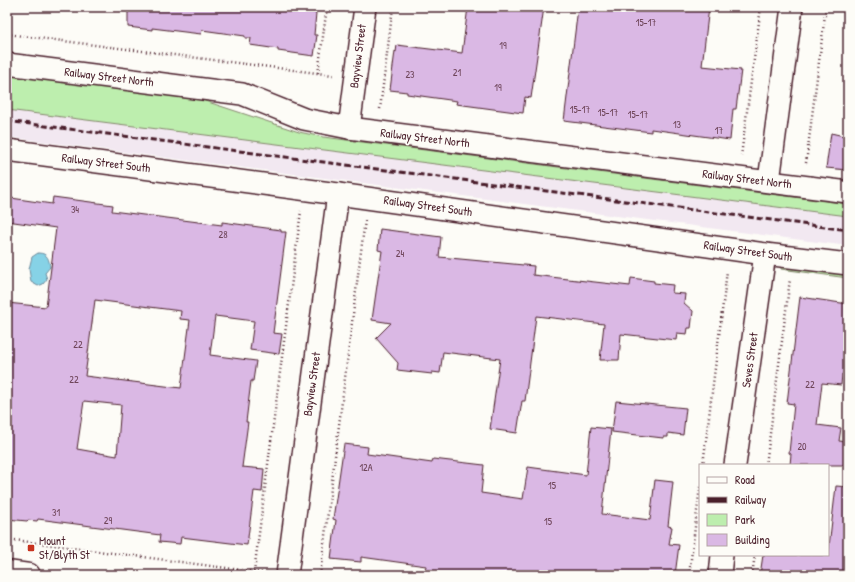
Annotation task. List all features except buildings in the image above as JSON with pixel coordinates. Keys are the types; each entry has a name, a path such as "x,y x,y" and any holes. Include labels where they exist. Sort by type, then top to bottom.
{"street":[{"name":"Bayview Street","path":"349,128 365,7"},
{"path":"769,181 792,7"},
{"name":"Railway Street North","path":"7,64 242,94 304,119 349,128 848,192"},
{"name":"Railway Street South","path":"7,150 338,194 765,254 848,264"},
{"name":"Bayview Street","path":"287,575 338,194"},
{"name":"Seves Street","path":"735,464 765,254"},
{"path":"720,575 722,556"},
{"path":"7,572 29,575"}],"path":[{"path":"318,74 327,7"},
{"path":"380,109 393,7"},
{"path":"741,157 760,7"},
{"path":"805,165 826,7"},
{"path":"7,34 356,78"},
{"path":"254,572 301,209"},
{"path":"320,575 366,217"},
{"path":"703,464 728,265"},
{"path":"766,464 791,273"},
{"path":"689,575 699,495"},
{"path":"7,539 266,573"},
{"path":"752,575 755,556"}],"shaded area":[{"path":"7,110 848,216 848,246 7,137"}],"green space":[{"path":"7,75 202,100 299,132 323,137 848,204 848,216 7,110"},
{"path":"795,263 848,270 848,278 781,269 781,267"}],"water":[{"path":"38,253 46,256 50,267 45,273 47,279 43,284 38,286 31,282 29,269 32,257"}],"railway":[{"path":"7,121 848,230"}],"place":[{"name":"Mount St/Blyth St","path":"31,548"}]}
